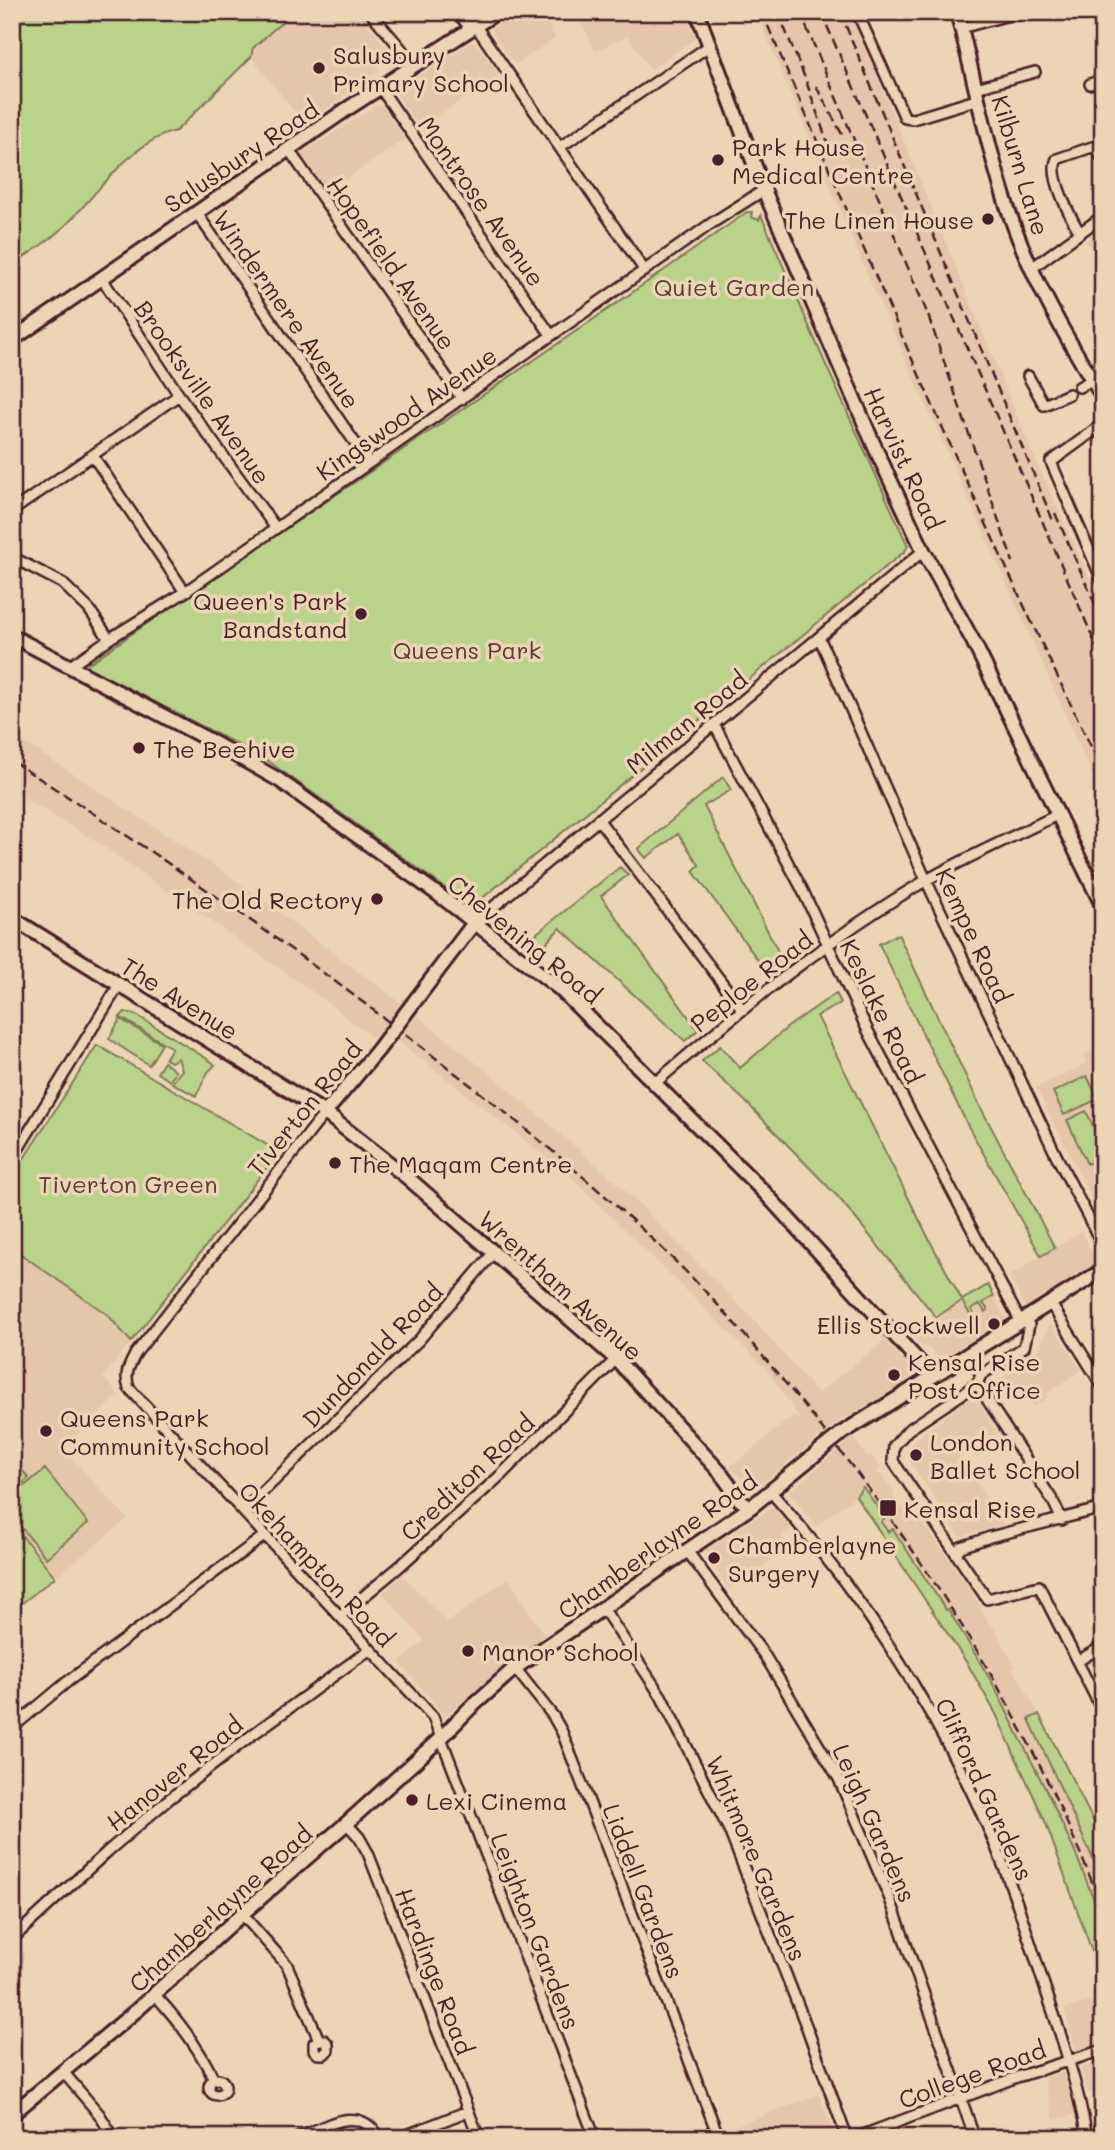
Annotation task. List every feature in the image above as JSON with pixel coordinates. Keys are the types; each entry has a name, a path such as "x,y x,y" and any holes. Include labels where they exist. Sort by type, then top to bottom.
{"street":[{"path":"370,12 415,65"},
{"path":"457,12 472,27 560,148 645,271"},
{"name":"Salusbury Road","path":"12,340 347,109 497,12"},
{"name":"Harvist Road","path":"697,12 764,190 877,452 925,552 974,641 1103,907"},
{"path":"857,12 905,118 913,119 1035,72"},
{"name":"Kilburn Lane","path":"957,12 1009,214 1032,268 1072,348 1103,397"},
{"path":"961,28 1016,13"},
{"path":"560,148 709,46"},
{"path":"1090,84 1103,79"},
{"name":"Montrose Avenue","path":"381,89 551,335"},
{"path":"1080,233 1068,214 1054,172 1054,164 1057,159 1092,147 1097,149 1103,160"},
{"name":"Hopefield Avenue","path":"289,150 462,399"},
{"name":"Kingswood Avenue","path":"69,667 185,592 712,223 764,190"},
{"name":"Windermere Avenue","path":"196,212 369,463"},
{"path":"1032,268 1103,216"},
{"name":"Brooksville Avenue","path":"101,277 179,395 275,527"},
{"path":"1028,376 1044,405 1069,394"},
{"path":"1079,387 1092,380"},
{"path":"12,511 179,395"},
{"path":"1103,425 1051,462 1103,582"},
{"path":"93,456 185,592"},
{"name":"Milman Road","path":"474,923 917,555 925,552"},
{"path":"12,556 62,583 89,609 109,639"},
{"name":"Chevening Road","path":"12,636 279,780 439,895 560,989 765,1193 932,1376"},
{"name":"Kempe Road","path":"819,637 926,880 1032,1106 1103,1246"},
{"name":"Keslake Road","path":"714,724 802,889 867,1029 1003,1290 1021,1317"},
{"name":"Peploe Road","path":"655,1083 742,1009 828,946 926,880 1059,814"},
{"path":"598,819 742,1009"},
{"name":"The Avenue","path":"12,918 325,1113"},
{"name":"Tiverton Road","path":"129,1388 126,1372 136,1353 378,1050 474,923"},
{"path":"12,1159 17,1144 119,985"},
{"name":"Wrentham Avenue","path":"325,1113 408,1178 616,1359 720,1472 740,1500 751,1507"},
{"name":"Dundonald Road","path":"243,1511 419,1340 494,1252"},
{"name":"Chamberlayne Road","path":"12,2114 155,1995 242,1914 347,1824 516,1668 751,1507 848,1429 970,1355 1021,1317 1051,1304 1103,1270"},
{"path":"1051,1304 1103,1387"},
{"path":"1021,1317 1029,1325 1024,1347 898,1439 893,1452 895,1467 988,1599 1039,1586 1103,1712"},
{"path":"970,1355 979,1380 1062,1520"},
{"name":"Crediton Road","path":"340,1616 405,1562 501,1475 616,1359"},
{"name":"Okehampton Road","path":"129,1388 433,1717 441,1738"},
{"name":"Clifford Gardens","path":"771,1491 816,1544 878,1630 921,1697 981,1812 1022,1917 1069,2060 1087,2138"},
{"path":"956,1553 961,1547 990,1537 1103,1508"},
{"path":"12,1728 67,1682 264,1536"},
{"name":"Leigh Gardens","path":"688,1552 765,1656 839,1779 890,1899 975,2138"},
{"name":"Whitmore Gardens","path":"603,1608 661,1696 729,1830 847,2138"},
{"path":"1078,1661 1103,1646"},
{"name":"Hanover Road","path":"12,1939 169,1799 369,1650"},
{"name":"Liddell Gardens","path":"516,1668 562,1732 719,2138"},
{"name":"Leighton Gardens","path":"441,1738 595,2138"},
{"name":"Hardinge Road","path":"347,1824 368,1853 479,2138"},
{"path":"242,1914 287,1965 318,2039"},
{"path":"155,1995 202,2054 214,2080"},
{"name":"College Road","path":"855,2138 1103,2050"},
{"path":"64,2073 99,2114 114,2138"},
{"path":"398,2138 468,2111"},
{"path":"298,2138 349,2117 368,2122 380,2138"}],"shaded area":[{"name":"Salusbury Primary School","path":"293,12 358,12 391,53 376,65 379,70 307,123 251,57 253,48"},
{"path":"520,12 542,12 555,38 515,65 492,32 492,28"},
{"path":"577,12 685,12 696,38 651,70 628,36 595,51"},
{"path":"756,12 851,12 1031,450 1103,606 1103,798 871,283"},
{"path":"471,42 485,54 499,75 420,128 397,95 398,90"},
{"path":"377,105 383,106 405,139 327,192 301,154"},
{"path":"1103,229 1103,262 1086,241"},
{"path":"12,296 27,318 12,328"},
{"path":"12,734 237,881 417,1015 495,1078 639,1204 754,1320 818,1393 885,1340 915,1374 903,1381 904,1384 841,1420 755,1489 752,1488 730,1467 794,1415 803,1424 768,1371 570,1176 397,1040 372,1037 320,997 100,844 12,791"},
{"path":"1103,1046 1103,1221 1036,1088 1087,1063 1084,1055"},
{"path":"1082,1231 1097,1263 1025,1307 1009,1276"},
{"name":"Queens Park Community School","path":"12,1248 108,1315 131,1342 103,1377 119,1395 62,1448 128,1519 12,1611"},
{"path":"988,1285 1006,1319 943,1358 923,1347 910,1333"},
{"path":"1051,1323 1081,1370 1046,1394 1048,1397 1034,1406 1025,1392 1020,1395 1014,1386 997,1397 990,1386 1037,1350"},
{"path":"972,1397 976,1398 998,1434 960,1458 1004,1525 960,1537 910,1462 909,1454 913,1441"},
{"path":"853,1437 866,1456 871,1455 881,1468 877,1471 895,1492 892,1494 907,1516 913,1512 934,1538 969,1587 991,1627 994,1627 1015,1667 1013,1669 1103,1840 1103,1982 1045,1821 996,1714 967,1663 856,1496 816,1526 789,1492"},
{"path":"776,1505 794,1526 782,1535 791,1547 729,1589 704,1551"},
{"name":"Manor School","path":"403,1575 447,1623 508,1578 544,1635 445,1716 399,1662 424,1641 383,1593"},
{"path":"1103,1998 1103,2042 1076,2050 1064,2009"},
{"path":"1103,2060 1103,2104 1099,2090 1088,2093 1081,2068"},
{"path":"1064,2073 1075,2115 1054,2120 1044,2079"},
{"path":"819,2094 834,2133 832,2138 731,2138 728,2129"}],"green space":[{"path":"12,12 293,12 253,48 251,57 176,131 161,136 131,156 64,227 12,264"},
{"name":"Queens Park","path":"747,212 752,212 751,217 759,220 761,215 908,546 474,905 469,905 264,758 85,666 583,327"},
{"path":"723,777 731,790 704,806 784,963 769,975 693,871 699,865 678,834 646,858 638,849"},
{"path":"620,867 628,875 601,896 698,1030 685,1041 560,928 534,956 522,945"},
{"path":"898,934 981,1108 1055,1248 1041,1256 968,1126 879,944"},
{"path":"836,993 841,1003 817,1016 931,1243 962,1300 988,1285 994,1296 983,1303 988,1310 985,1312 980,1304 971,1309 977,1319 974,1321 962,1301 936,1317 839,1198 746,1102 702,1061 720,1046 740,1068 789,1026"},
{"path":"125,1012 138,1016 215,1065 208,1072 196,1096 172,1083 182,1070 178,1058 171,1062 165,1059 172,1048 120,1017"},
{"path":"120,1019 162,1044 149,1065 109,1039"},
{"name":"Tiverton Green","path":"97,1045 279,1152 131,1342 108,1315 12,1248 12,1177"},
{"path":"164,1062 176,1072 170,1081 157,1073"},
{"path":"1087,1076 1098,1099 1064,1115 1053,1092"},
{"path":"1086,1111 1103,1148 1103,1157 1087,1164 1067,1120"},
{"path":"12,1466 19,1467 29,1478 12,1492"},
{"path":"45,1469 88,1523 46,1558 12,1516 12,1496"},
{"path":"863,1487 885,1518 881,1522 888,1532 893,1529 946,1610 948,1609 993,1684 1051,1800 1103,1923 1103,1982 1045,1821 996,1714 967,1663 856,1496"},
{"path":"12,1523 55,1577 12,1611"},
{"path":"1039,1714 1103,1840 1103,1871 1099,1872 1029,1719"},
{"path":"350,2123 363,2127 370,2138 312,2138"}],"railway":[{"path":"762,12 928,394 1103,771"},
{"path":"778,12 829,147"},
{"path":"800,12 928,315 1013,562"},
{"path":"821,12 1103,661"},
{"path":"840,12 1054,523"},
{"path":"816,86 844,138"},
{"path":"1055,513 1103,622"},
{"path":"12,761 215,896 411,1039 578,1172 705,1291 767,1361 844,1456 931,1578 1008,1705 1043,1772 1103,1910"}],"place":[{"name":"Salusbury Primary School","path":"319,68"},
{"name":"Park House Medical Centre","path":"718,160"},
{"name":"The Linen House","path":"988,219"},
{"name":"Queen's Park Bandstand","path":"361,614"},
{"name":"The Beehive","path":"139,748"},
{"name":"The Old Rectory","path":"377,899"},
{"name":"The Maqam Centre","path":"335,1163"},
{"name":"Ellis Stockwell","path":"994,1324"},
{"name":"Kensal Rise Post Office","path":"894,1375"},
{"name":"Queens Park Community School","path":"46,1431"},
{"name":"London Ballet School","path":"916,1455"},
{"name":"Kensal Rise","path":"888,1508"},
{"name":"Chamberlayne Surgery","path":"714,1558"},
{"name":"Manor School","path":"468,1651"},
{"name":"Lexi Cinema","path":"412,1800"}],"park label":[{"name":"Quiet Garden","path":"734,286"}]}
